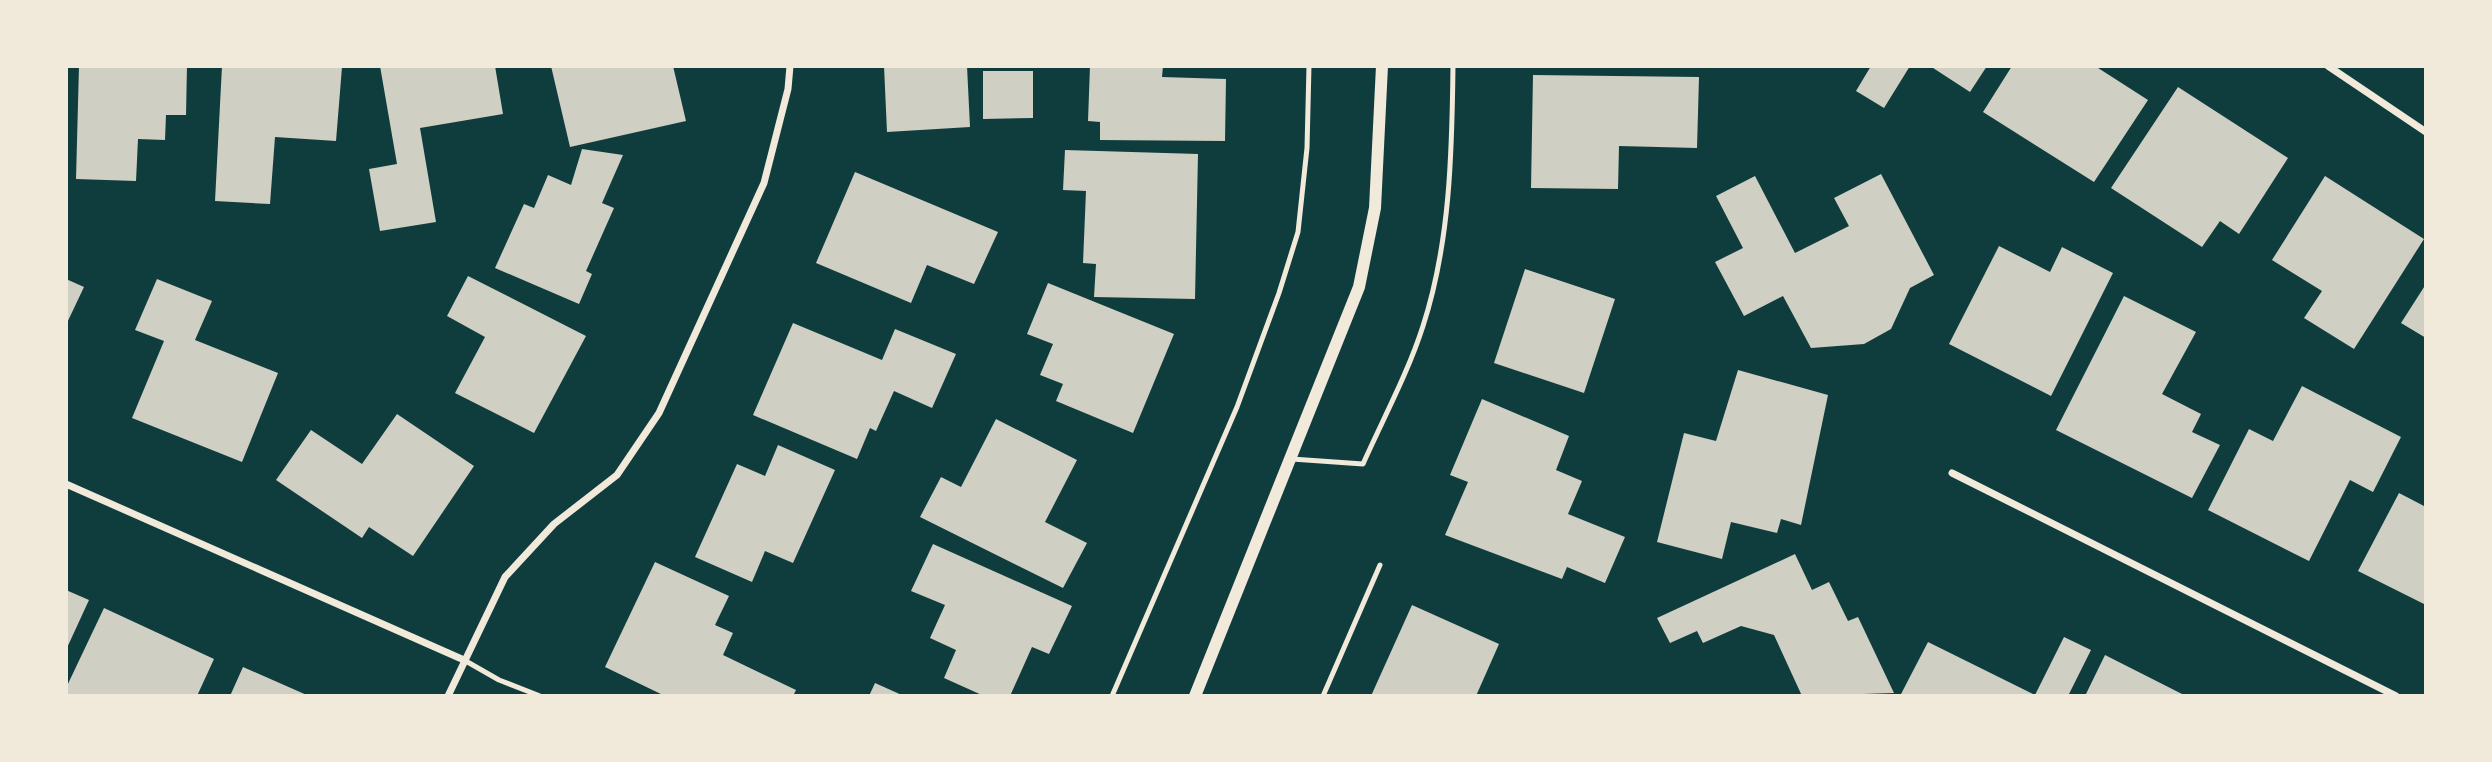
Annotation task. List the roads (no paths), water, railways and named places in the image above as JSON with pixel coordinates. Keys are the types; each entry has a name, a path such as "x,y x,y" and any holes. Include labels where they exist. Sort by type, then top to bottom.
{"street":[{"path":"448,695 505,577 554,524 617,475 659,413 764,183 788,89 790,66"},
{"path":"1195,695 1359,287 1375,208 1382,66"},
{"path":"2328,66 2426,132"},
{"path":"1952,473 2396,695"},
{"path":"66,484 464,660"}],"lane":[{"path":"1112,695 1237,407 1279,293 1298,232 1307,148 1309,66"},
{"path":"1292,459 1363,464 1423,327 1441,250 1452,161 1453,66"},
{"path":"1322,695 1380,565"},
{"path":"464,660 522,692 540,695"}]}
